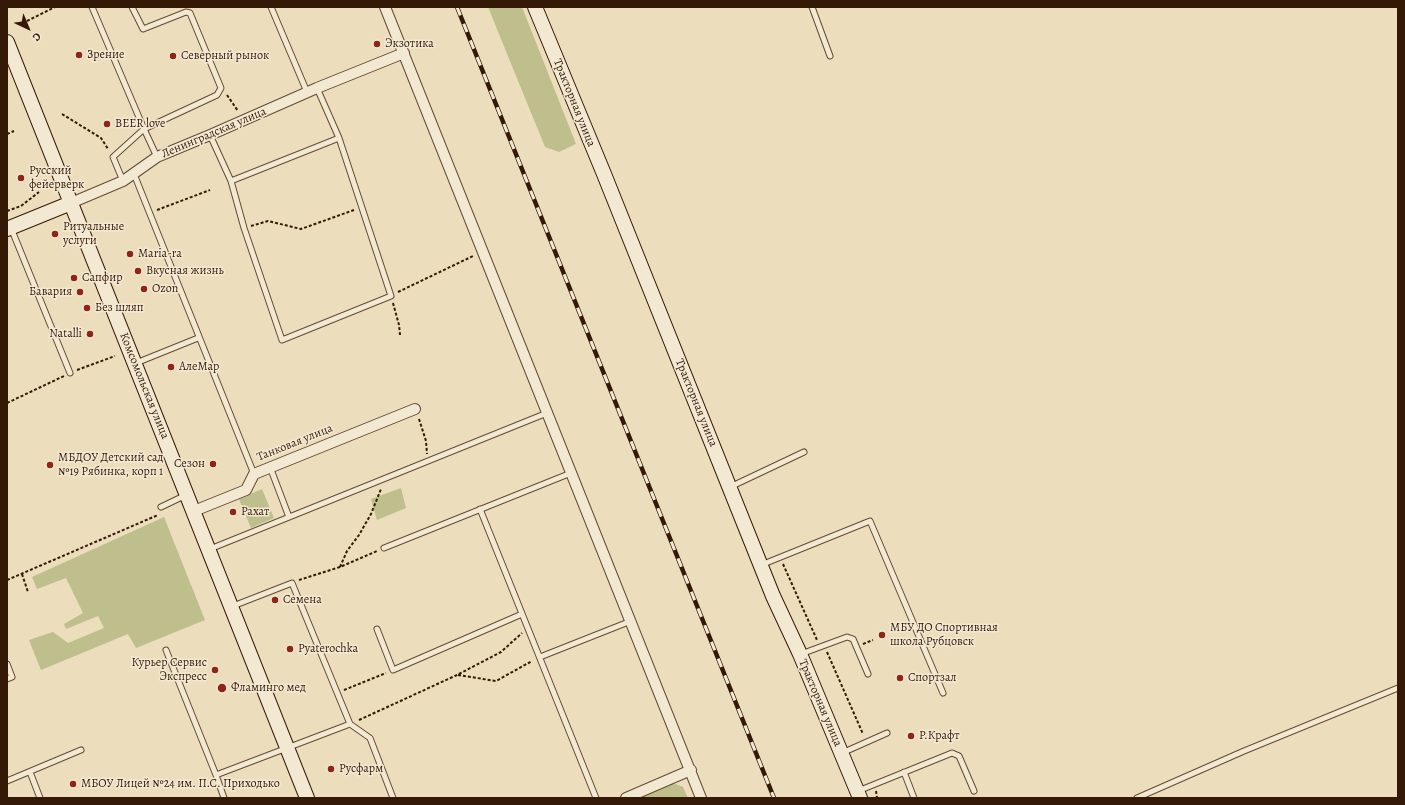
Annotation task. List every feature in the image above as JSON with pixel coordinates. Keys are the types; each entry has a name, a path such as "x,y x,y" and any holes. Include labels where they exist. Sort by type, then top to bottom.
{"street":[{"path":"385,7 701,798"},
{"name":"Тракторная улица","path":"535,7 607,181 760,565 800,654 859,795"},
{"name":"Комсомольская улица","path":"7,42 307,798"},
{"name":"Ленинградская улица","path":"9,229 123,181 157,157 307,92 404,53"},
{"name":"Танковая улица","path":"194,511 246,490 254,474 415,409"},
{"path":"626,798 691,770"}],"lane":[{"path":"92,7 157,157"},
{"path":"123,181 113,157 144,129 217,95 221,88 190,13 186,12 143,29 132,7"},
{"path":"271,7 307,92"},
{"path":"812,7 830,56"},
{"path":"210,135 231,181 244,228 282,340 390,296 339,138 317,88"},
{"path":"231,181 339,138"},
{"path":"134,174 198,338 254,474"},
{"path":"9,229 70,373"},
{"path":"135,364 198,338"},
{"path":"209,549 427,462 547,412"},
{"path":"729,487 804,452"},
{"path":"270,467 290,517"},
{"path":"384,548 571,473"},
{"path":"161,507 187,494"},
{"path":"480,509 596,798"},
{"path":"760,565 870,521 943,693"},
{"path":"232,606 292,583 350,724 370,738 393,798"},
{"path":"377,629 393,670 522,614"},
{"path":"540,657 631,621"},
{"path":"800,654 847,637 853,640 868,674"},
{"path":"166,650 224,798"},
{"path":"7,664 12,677 7,679"},
{"path":"1137,798 1244,751 1398,688"},
{"path":"216,775 350,724"},
{"path":"841,754 887,733"},
{"path":"7,781 81,750"},
{"path":"859,795 904,772 952,753 959,756 974,791"},
{"path":"30,772 40,798"},
{"path":"904,772 914,798"}],"path":[{"path":"27,21 55,7"},
{"path":"221,88 239,113 242,121"},
{"path":"62,114 101,138 113,157"},
{"path":"7,134 14,131"},
{"path":"149,214 210,190"},
{"path":"7,211 21,206 39,192"},
{"path":"244,228 268,221 301,229 362,208"},
{"path":"400,335 399,325 390,296 482,251"},
{"path":"7,403 70,373 115,356"},
{"path":"415,409 426,441 427,462"},
{"path":"340,567 347,551 359,535 371,514 386,478"},
{"path":"7,580 160,514"},
{"path":"292,583 340,567 384,548"},
{"path":"780,557 867,742"},
{"path":"22,574 28,592"},
{"path":"350,724 457,675 501,652 528,627"},
{"path":"864,644 873,640"},
{"path":"457,675 496,681 540,657"},
{"path":"338,692 393,670"}],"green space":[{"path":"488,7 522,7 576,144 559,152 545,147"},
{"path":"401,488 406,508 377,520 371,499"},
{"path":"262,489 274,518 251,528 239,499"},
{"path":"164,517 205,620 136,648 128,634 41,670 29,640 53,632 68,643 104,628 98,616 66,629 64,624 83,613 66,578 37,589 32,577"},
{"path":"673,783 683,787 688,798 636,798"}],"railway":[{"path":"457,7 774,798"}],"place":[{"name":"Экзотика","path":"377,44"},
{"name":"Зрение","path":"79,55"},
{"name":"Северный рынок","path":"173,56"},
{"name":"BEER love","path":"107,124"},
{"name":"Русский фейерверк","path":"21,178"},
{"name":"Ритуальные услуги","path":"55,234"},
{"name":"Maria-ra","path":"130,254"},
{"name":"Вкусная жизнь","path":"138,271"},
{"name":"Сапфир","path":"74,278"},
{"name":"Ozon","path":"144,289"},
{"name":"Бавария","path":"80,292"},
{"name":"Без шляп","path":"87,308"},
{"name":"Natalli","path":"90,334"},
{"name":"АлеМар","path":"171,367"},
{"name":"Сезон","path":"213,464"},
{"name":"МБДОУ Детский сад №19 Рябинка, корп 1","path":"50,465"},
{"name":"Рахат","path":"233,512"},
{"name":"Семена","path":"275,600"},
{"name":"МБУ ДО Спортивная школа Рубцовск","path":"882,635"},
{"name":"Pyaterochka","path":"290,649"},
{"name":"Курьер Сервис Экспресс","path":"215,670"},
{"name":"Спортзал","path":"900,678"},
{"name":"Фламинго мед","path":"222,688"},
{"name":"Р.Крафт","path":"911,736"},
{"name":"Русфарм","path":"331,769"},
{"name":"МБОУ Лицей №24 им. П.С. Приходько","path":"73,784"}]}
